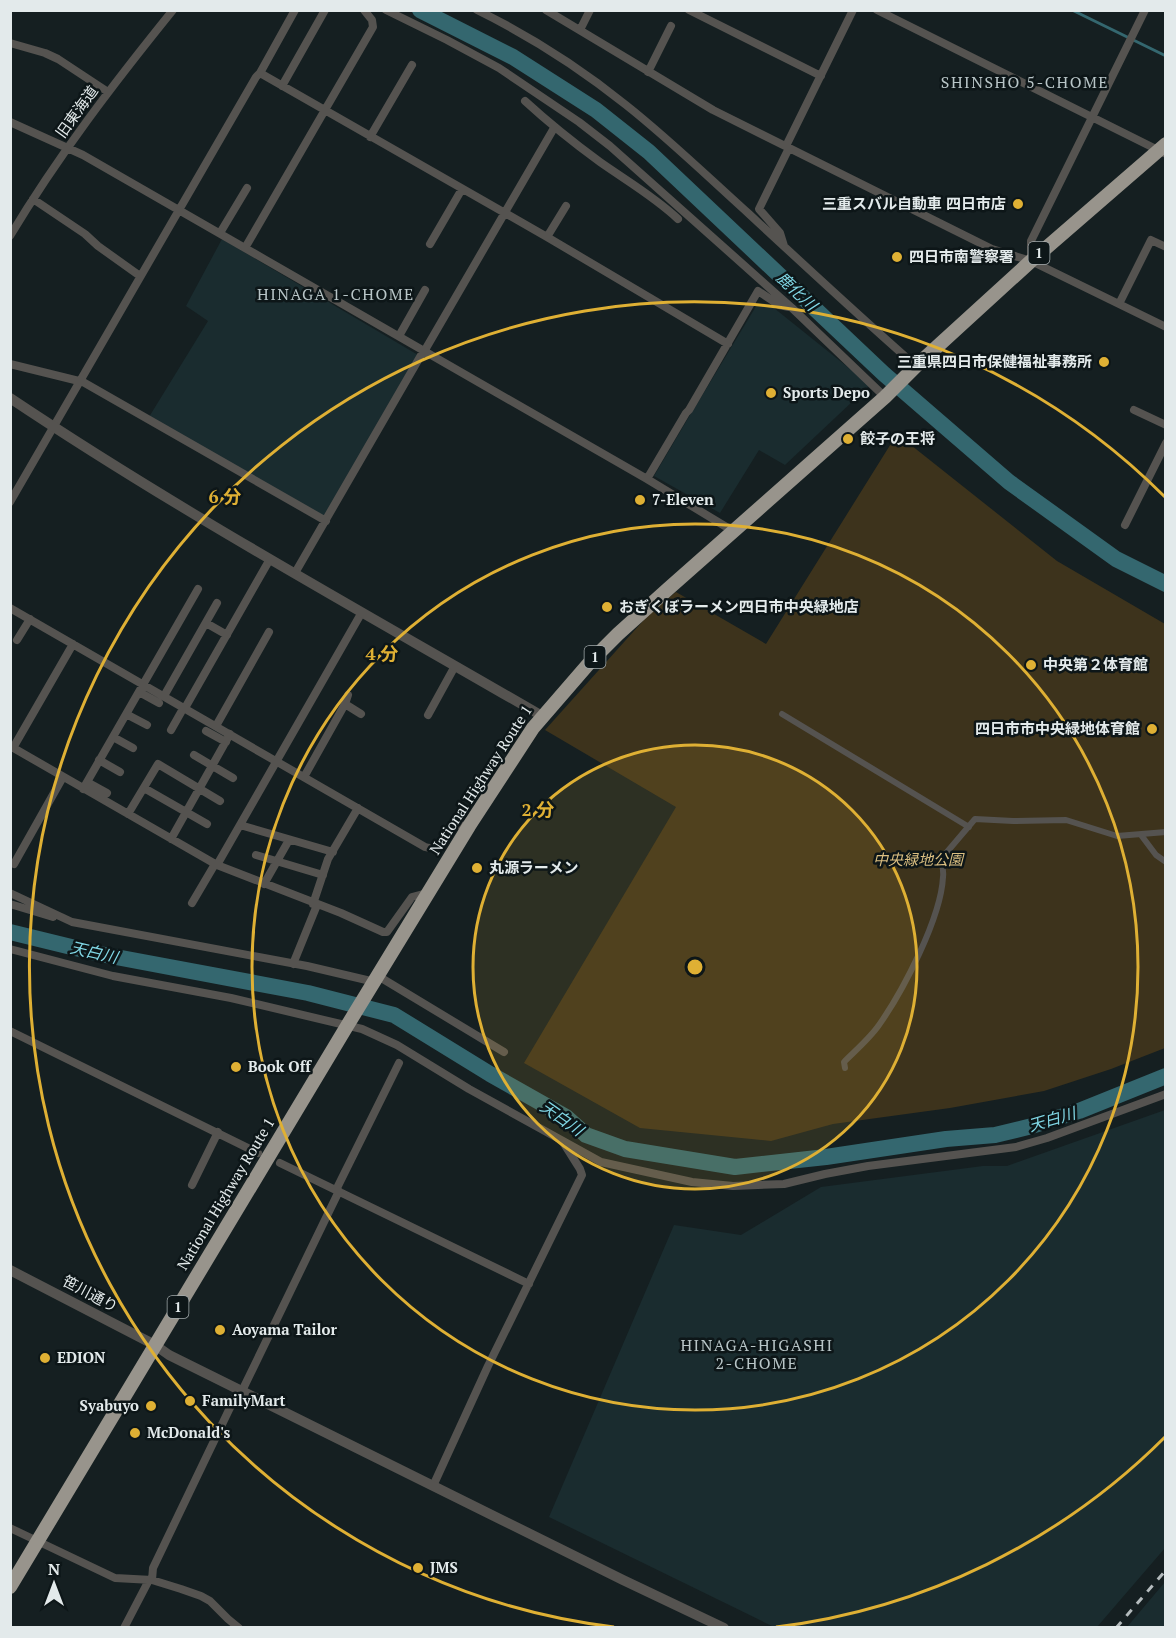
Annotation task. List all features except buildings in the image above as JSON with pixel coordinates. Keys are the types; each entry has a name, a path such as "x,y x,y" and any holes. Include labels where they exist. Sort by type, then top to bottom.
{"highway":[{"name":"National Highway Route 1","path":"10,1587 428,893 510,761 542,716 618,634 886,395 1031,261 1163,149"}],"street":[{"name":"旧東海道","path":"10,236 68,147 172,10"},
{"path":"10,502 295,10"},
{"path":"282,86 325,10"},
{"path":"245,248 373,27 372,20 364,10"},
{"path":"386,10 499,68 579,122 792,308 886,395"},
{"path":"477,10 536,42 626,104 916,366"},
{"path":"546,10 713,110 992,249 1031,261 1166,327"},
{"path":"580,30 590,10"},
{"path":"689,10 821,76"},
{"path":"784,247 780,233 759,210 853,10"},
{"path":"878,10 1092,117 1163,149"},
{"path":"1031,261 1031,241 1145,10"},
{"path":"648,72 671,26"},
{"path":"10,43 58,59 108,92"},
{"path":"370,137 412,64"},
{"path":"260,73 547,237 728,344"},
{"path":"525,101 554,128 662,204 678,219"},
{"path":"10,122 68,147 425,350 733,531"},
{"path":"295,573 554,128"},
{"path":"220,233 247,188"},
{"path":"430,244 462,189"},
{"path":"33,199 85,234 140,276"},
{"path":"547,237 566,206"},
{"path":"1119,304 1151,240 1166,247"},
{"path":"399,336 425,290"},
{"path":"647,479 758,291 779,305 792,308"},
{"path":"10,364 80,381 326,521"},
{"path":"10,398 156,492 542,716"},
{"path":"1134,410 1166,425"},
{"path":"1125,525 1166,443"},
{"path":"171,730 270,559"},
{"path":"85,785 198,589"},
{"path":"161,699 217,603"},
{"path":"10,608 73,644 141,688 185,708 216,726 228,738"},
{"path":"192,903 240,825 362,612"},
{"path":"17,640 30,619"},
{"path":"206,623 227,635"},
{"path":"216,726 269,632"},
{"path":"73,644 12,747 63,777 107,793"},
{"path":"428,715 455,666"},
{"path":"304,777 348,695"},
{"path":"345,704 361,714"},
{"path":"126,714 147,725"},
{"path":"782,714 969,826"},
{"path":"206,731 228,738 277,761 431,849 440,844 453,825 469,826"},
{"path":"113,737 133,748"},
{"path":"171,839 228,738"},
{"path":"194,755 233,778"},
{"path":"99,760 120,772"},
{"path":"128,814 158,764 220,801"},
{"path":"14,864 63,777"},
{"path":"85,785 128,814 216,865 341,913 383,933 387,932 412,897 428,893"},
{"path":"144,788 207,824"},
{"path":"293,964 328,860 358,808"},
{"path":"845,1068 844,1062 878,1027 903,986 937,908 943,877 941,859 975,819 1066,820 1117,836 1166,832"},
{"path":"240,825 333,852"},
{"path":"1141,835 1156,855 1166,862"},
{"path":"264,884 289,840"},
{"path":"256,855 323,875"},
{"path":"10,893 62,919"},
{"path":"10,904 48,916 123,933 377,979 504,1052"},
{"path":"10,949 113,976 231,998 362,1029 397,1045 469,1089 601,1162 680,1180 733,1186 774,1184 868,1166 1027,1144 1166,1094"},
{"path":"10,1031 258,1153"},
{"path":"124,1628 150,1580 153,1568 399,1063"},
{"path":"192,1185 218,1132"},
{"path":"434,1486 488,1366 582,1175 562,1142"},
{"path":"280,1163 529,1284"},
{"name":"笹川通り","path":"10,1270 155,1345 169,1355 623,1580 704,1623 724,1628"},
{"path":"10,1528 115,1578 150,1580 210,1601 239,1628"}],"shaded area":[{"path":"222,239 418,355 324,517 149,417 208,321 186,306"},
{"path":"758,303 769,304 870,385 785,465 759,450 720,513 654,476"},
{"path":"1165,1110 1165,1548 1097,1627 774,1627 549,1517 674,1225 741,1235 821,1187 983,1166 1007,1166"},
{"path":"1165,1582 1165,1627 1127,1627"}],"green space":[{"name":"中央緑地公園","path":"897,434 1057,561 1165,624 1165,1048 1044,1091 950,1108 833,1124 771,1141 640,1128 524,1063 676,807 545,730 651,612 676,592 766,644"}],"waterway":[{"name":"鹿化川","path":"420,10 513,57 596,110 649,152 884,374 1009,482 1116,559 1166,584"},
{"path":"1072,10 1166,56"},
{"name":"天白川","path":"10,932 100,954 308,993 394,1015 566,1117 586,1135 625,1149 735,1167 826,1157 946,1139 995,1135 1079,1111 1166,1076"}],"railway":[{"path":"1116,1628 1166,1570"}],"place":[{"name":"三重スバル自動車 四日市店","path":"1018,204"},
{"name":"四日市南警察署","path":"897,257"},
{"name":"三重県四日市保健福祉事務所","path":"1104,362"},
{"name":"Sports Depo","path":"771,393"},
{"name":"餃子の王将","path":"848,439"},
{"name":"7-Eleven","path":"640,500"},
{"name":"おぎくぼラーメン四日市中央緑地店","path":"607,607"},
{"name":"中央第２体育館","path":"1031,665"},
{"name":"四日市市中央緑地体育館","path":"1152,729"},
{"name":"丸源ラーメン","path":"477,868"},
{"name":"Book Off","path":"236,1067"},
{"name":"Aoyama Tailor","path":"220,1330"},
{"name":"EDION","path":"45,1358"},
{"name":"FamilyMart","path":"190,1401"},
{"name":"Syabuyo","path":"151,1406"},
{"name":"McDonald's","path":"135,1433"},
{"name":"JMS","path":"418,1568"}],"district":[{"name":"SHINSHO 5-CHOME","path":"1025,82"},
{"name":"HINAGA 1-CHOME","path":"336,294"},
{"name":"HINAGA-HIGASHI 2-CHOME","path":"757,1354"}]}
